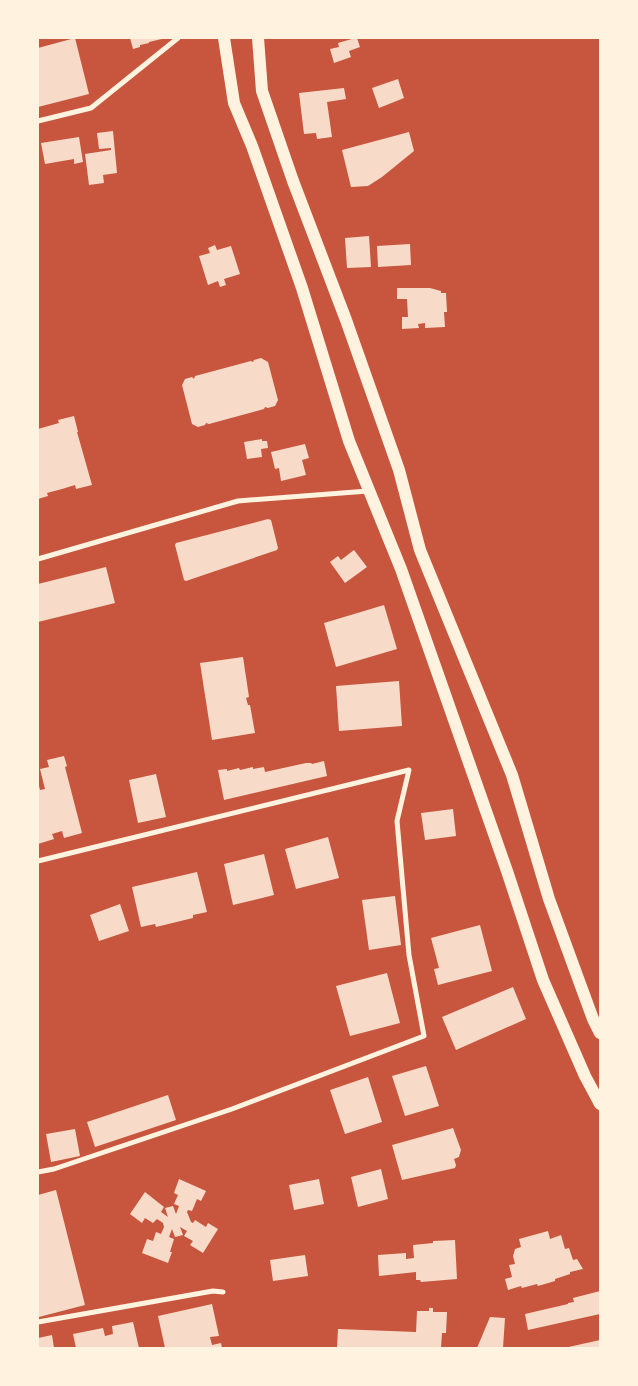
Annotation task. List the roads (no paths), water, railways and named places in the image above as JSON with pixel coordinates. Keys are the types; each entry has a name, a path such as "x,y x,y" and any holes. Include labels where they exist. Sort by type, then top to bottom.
{"main road":[{"path":"224,38 234,103 252,146 302,288 349,441 400,569 507,871 543,980 585,1076 600,1104"},
{"path":"258,38 262,91 286,163 346,320 399,470 420,550 512,775 549,899 593,1019 600,1033"}],"street":[{"path":"38,122 91,108 178,38"},
{"path":"38,559 238,501 369,491"},
{"path":"38,861 409,770 397,821 409,955 424,1036 232,1109 54,1169 38,1172"},
{"path":"38,1322 214,1291 223,1292"}]}
